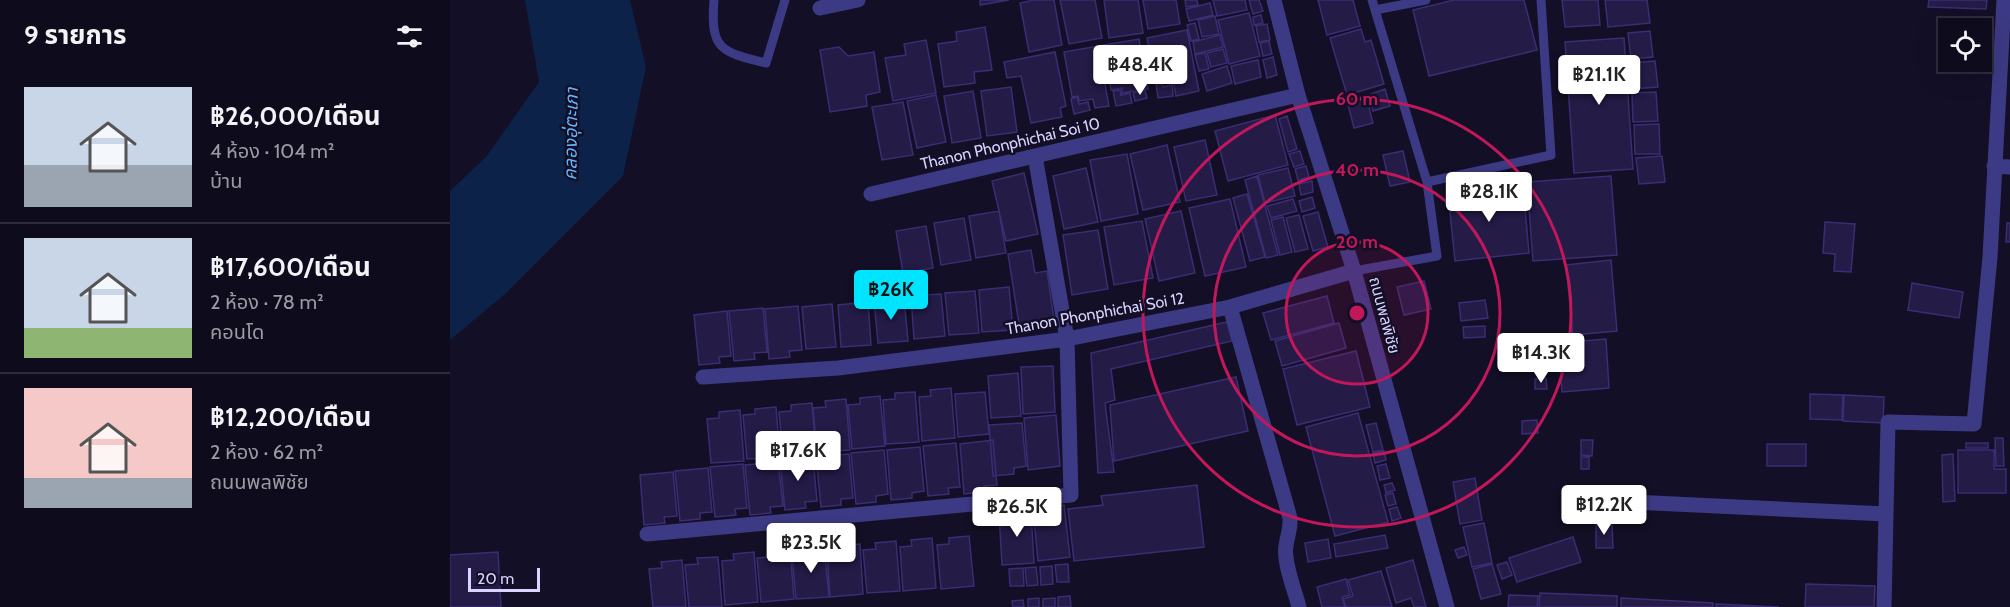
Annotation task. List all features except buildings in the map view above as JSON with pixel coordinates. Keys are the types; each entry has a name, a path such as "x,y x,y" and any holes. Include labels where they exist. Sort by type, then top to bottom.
{"street":[{"path":"820,8 858,0"},
{"name":"ถนนพลพิชัย","path":"1274,0 1298,95 1354,271 1447,607"},
{"path":"1884,607 1888,422 1974,424 1990,257 2004,0"},
{"name":"Thanon Phonphichai Soi 10","path":"871,194 1298,95"},
{"path":"647,534 1071,495 1067,339 1035,156"},
{"path":"1994,166 2010,166"},
{"name":"Thanon Phonphichai Soi 12","path":"704,376 838,368 1067,339 1230,307 1354,271"},
{"path":"1230,307 1290,518 1291,527 1286,545 1286,558 1299,607"},
{"path":"1611,501 1886,514"}],"lane":[{"path":"714,0 713,32 721,46 734,55 766,63 785,0"},
{"path":"1354,271 1437,256 1427,182 1372,0"},
{"path":"1375,10 1426,0"},
{"path":"1427,182 1551,155 1541,0"}],"water":[{"name":"คลองอุ่ตะเภา","path":"525,0 630,0 646,67 623,176 505,294 450,340 450,191 486,157 539,82"}]}
